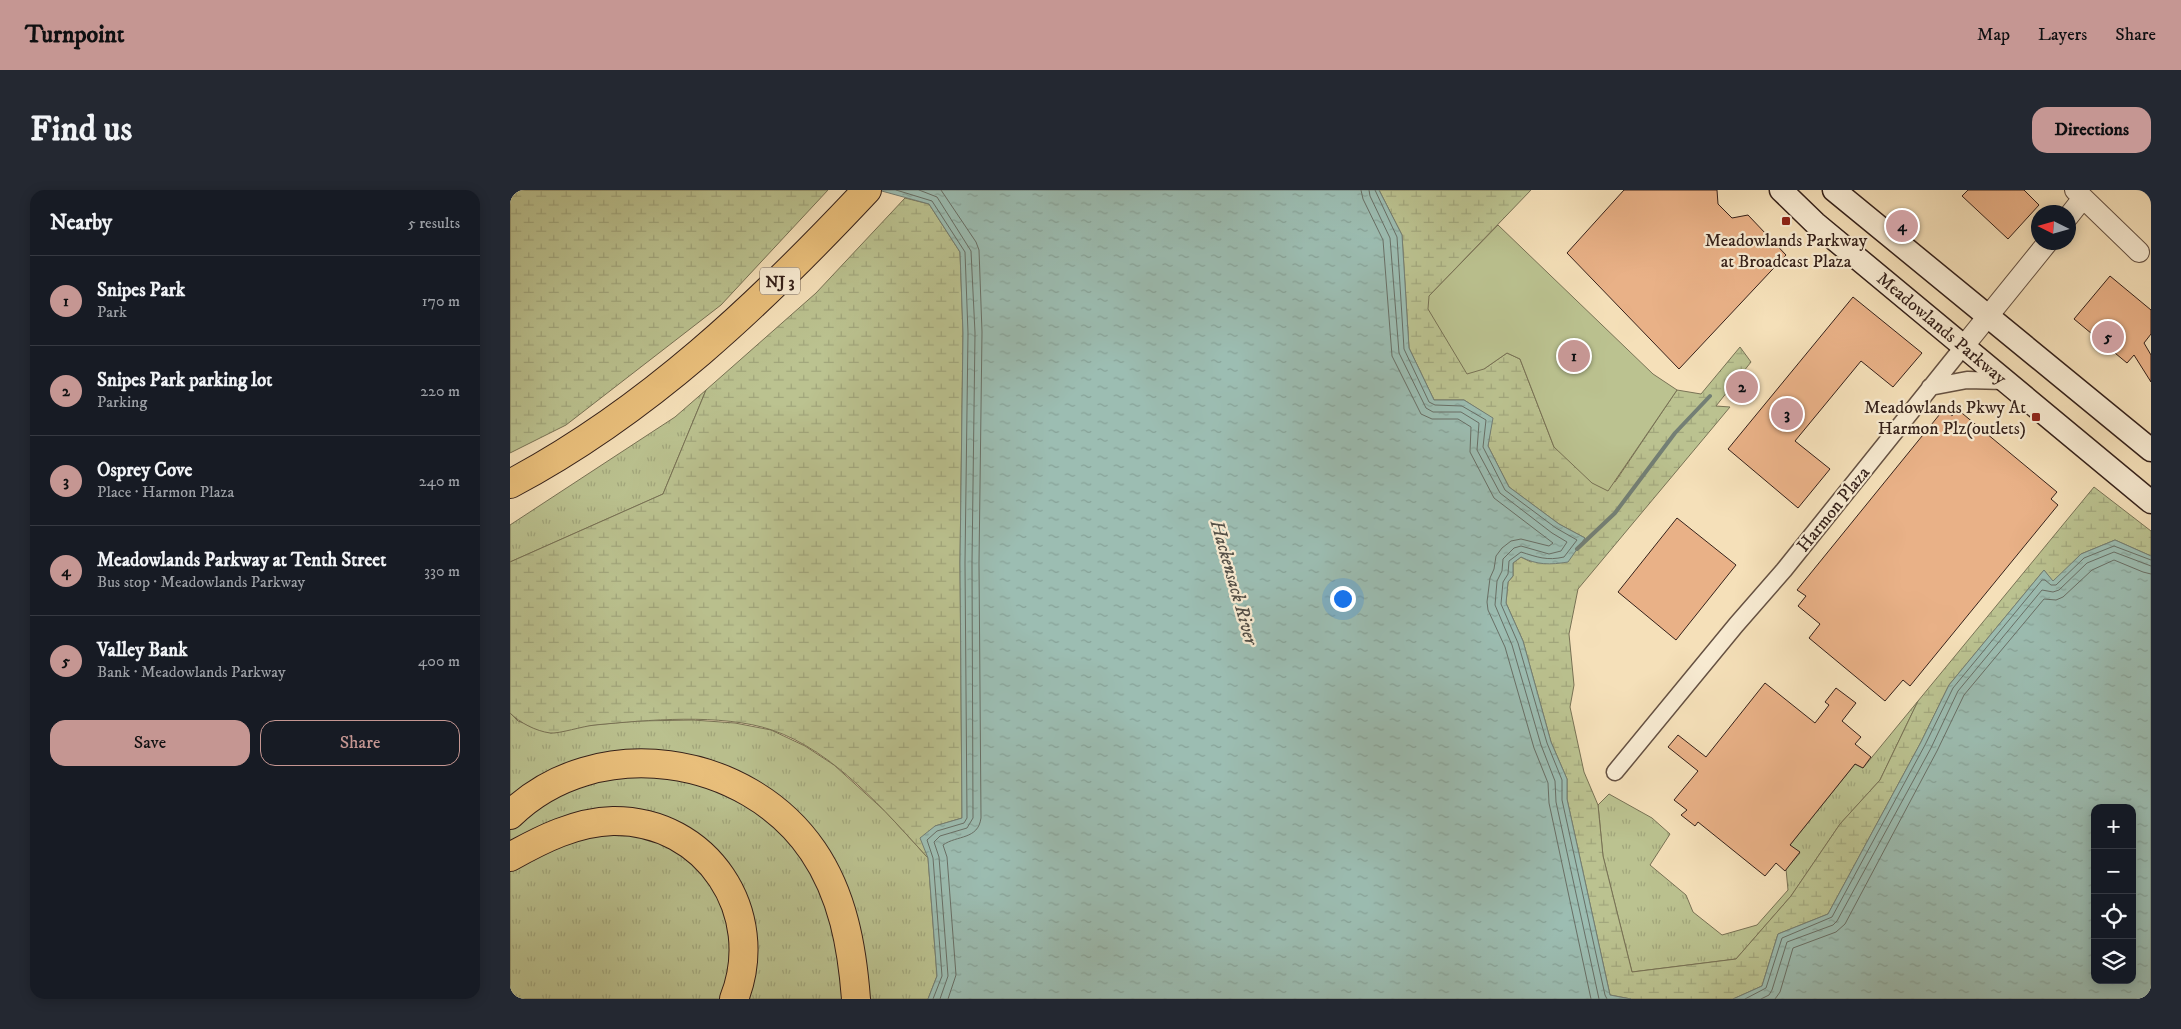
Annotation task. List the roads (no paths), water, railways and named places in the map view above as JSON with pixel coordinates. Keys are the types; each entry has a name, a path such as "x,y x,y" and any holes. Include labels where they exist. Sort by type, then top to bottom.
{"highway":[{"name":"NJ 3","path":"510,484 593,434 686,365 774,286 867,190"},
{"path":"510,815 539,791 558,781 582,772 609,766 664,764 690,768 718,776 745,788 767,802 789,821 814,852 831,884 845,922 853,960 856,999"},
{"path":"510,857 555,834 602,822 623,821 647,825 668,832 686,843 703,856 718,872 730,891 738,912 743,933 744,955 741,977 734,999"}],"main road":[{"name":"Meadowlands Parkway","path":"1781,190 1815,223 2151,502"},
{"path":"1834,190 2151,450"}],"street":[{"path":"2079,194 2139,252"},
{"name":"Harmon Plaza","path":"1615,772 1736,624 1784,570 2042,250"},
{"path":"1930,388 1967,380 2005,381"}],"water":[{"name":"Hackensack River","path":"878,190 1379,190 1402,235 1409,348 1434,400 1464,400 1493,418 1488,446 1509,487 1559,524 1585,538 1568,562 1544,564 1521,557 1513,563 1513,576 1508,582 1506,603 1523,641 1551,742 1567,779 1567,799 1610,995 1631,999 928,999 937,976 928,858 920,838 935,826 962,818 960,563 963,333 960,252 929,204"},
{"path":"2115,540 2151,556 2151,999 1733,999 1762,986 1778,934 1828,914 1921,742 1949,685 2044,570 2053,581 2081,554"}],"waterway":[{"path":"1577,549 1615,513 1675,433 1710,396"}],"place":[{"name":"Meadowlands Parkway at Broadcast Plaza","path":"1786,221"},
{"name":"Meadowlands Parkway at Tenth Street","path":"1902,226"},
{"name":"Valley Bank","path":"2108,337"},
{"name":"Snipes Park","path":"1574,356"},
{"name":"Snipes Park parking lot","path":"1742,387"},
{"name":"Osprey Cove","path":"1787,414"},
{"name":"Meadowlands Pkwy At Harmon Plz(outlets)","path":"2036,417"}]}
